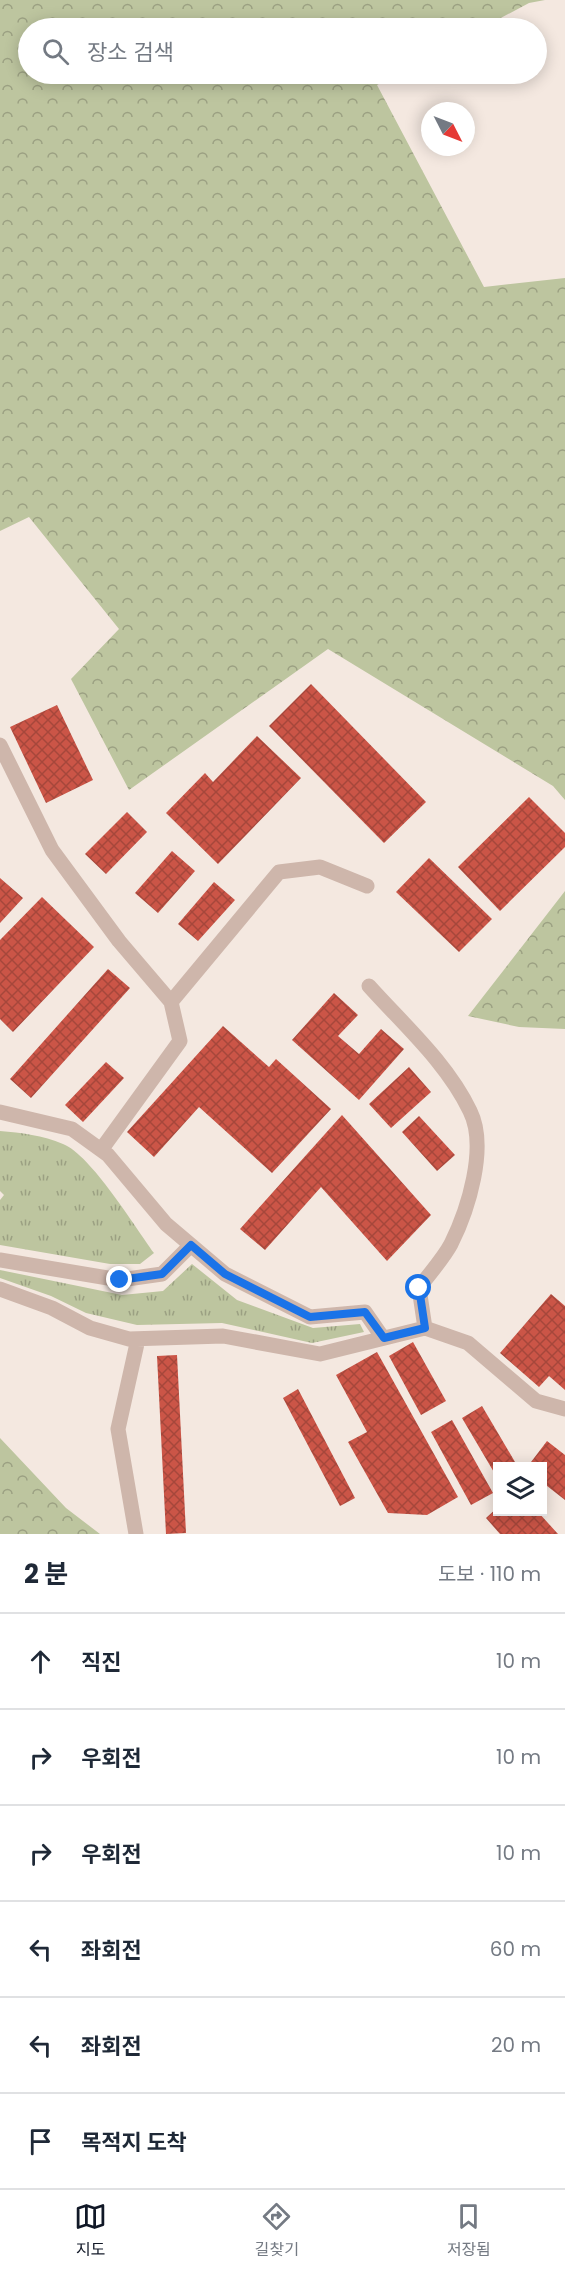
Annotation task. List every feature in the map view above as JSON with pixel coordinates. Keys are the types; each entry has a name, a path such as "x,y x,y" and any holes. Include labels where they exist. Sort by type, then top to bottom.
{"street":[{"path":"0,745 52,850 119,941 171,1002 180,1041 101,1150"},
{"path":"171,1002 279,872 320,867 367,886"},
{"path":"369,986 442,1067 471,1112 478,1141 471,1195 451,1245 419,1288 425,1328"},
{"path":"0,1112 72,1129 101,1150 166,1224 225,1274 310,1317 365,1312 384,1338"},
{"path":"0,1260 120,1280 162,1274 191,1245"},
{"path":"0,1289 52,1308 90,1328 129,1340 223,1336 320,1354 425,1328 468,1343 536,1401 565,1409"},
{"path":"136,1534 118,1429 138,1339"}],"green space":[{"path":"0,0 545,0 529,3 501,18 18,18 18,84 379,84 377,85 484,287 565,278 565,800 553,786 328,649 129,790 71,679 119,629 29,517 0,531"},
{"path":"565,891 565,1029 519,1027 468,1016"},
{"path":"0,1131 48,1138 74,1151 99,1176 154,1253 140,1264 110,1264 0,1245 0,1200 4,1195 0,1191"},
{"path":"192,1264 237,1300 313,1328 360,1324 364,1332 312,1343 222,1323 137,1325 86,1313 51,1296 0,1278 0,1270 122,1295 163,1291"},
{"path":"0,1438 66,1508 100,1534 0,1534"}],"building":[{"path":"311,684 426,802 384,843 269,726"},
{"path":"57,705 93,780 46,803 10,727"},
{"path":"257,736 301,778 218,864 166,813 205,773 213,782"},
{"path":"529,797 565,833 565,847 500,911 458,867"},
{"path":"127,812 147,832 106,874 85,854"},
{"path":"172,851 195,871 158,913 135,893"},
{"path":"429,858 492,919 459,952 396,892"},
{"path":"0,878 23,898 0,923"},
{"path":"214,882 235,900 198,941 178,924"},
{"path":"42,897 94,947 13,1032 0,1019 0,940"},
{"path":"108,969 130,988 31,1098 10,1079"},
{"path":"334,993 358,1015 338,1036 359,1054 381,1029 404,1049 359,1100 292,1040"},
{"path":"223,1026 269,1067 276,1059 331,1109 272,1173 199,1107 154,1157 127,1132"},
{"path":"106,1062 124,1078 83,1122 65,1105"},
{"path":"409,1067 431,1092 391,1128 369,1104"},
{"path":"342,1115 431,1215 387,1261 321,1187 265,1250 240,1229"},
{"path":"419,1116 455,1155 437,1171 402,1132"},
{"path":"551,1294 565,1306 565,1390 549,1376 539,1387 500,1353"},
{"path":"413,1342 446,1401 421,1415 389,1356"},
{"path":"377,1352 458,1497 427,1515 388,1513 348,1442 367,1432 336,1375"},
{"path":"177,1355 186,1533 166,1534 157,1356"},
{"path":"298,1389 355,1498 340,1506 283,1398"},
{"path":"482,1406 515,1462 493,1462 493,1471 462,1418"},
{"path":"452,1420 493,1493 471,1505 431,1432"},
{"path":"547,1441 565,1455 565,1500 547,1486 547,1462 531,1462"},
{"path":"493,1512 493,1516 542,1516 558,1534 500,1534 486,1518"}],"route":[{"path":"120,1280 162,1274 191,1245 225,1274 310,1317 365,1312 384,1338 425,1328 419,1288"}]}
